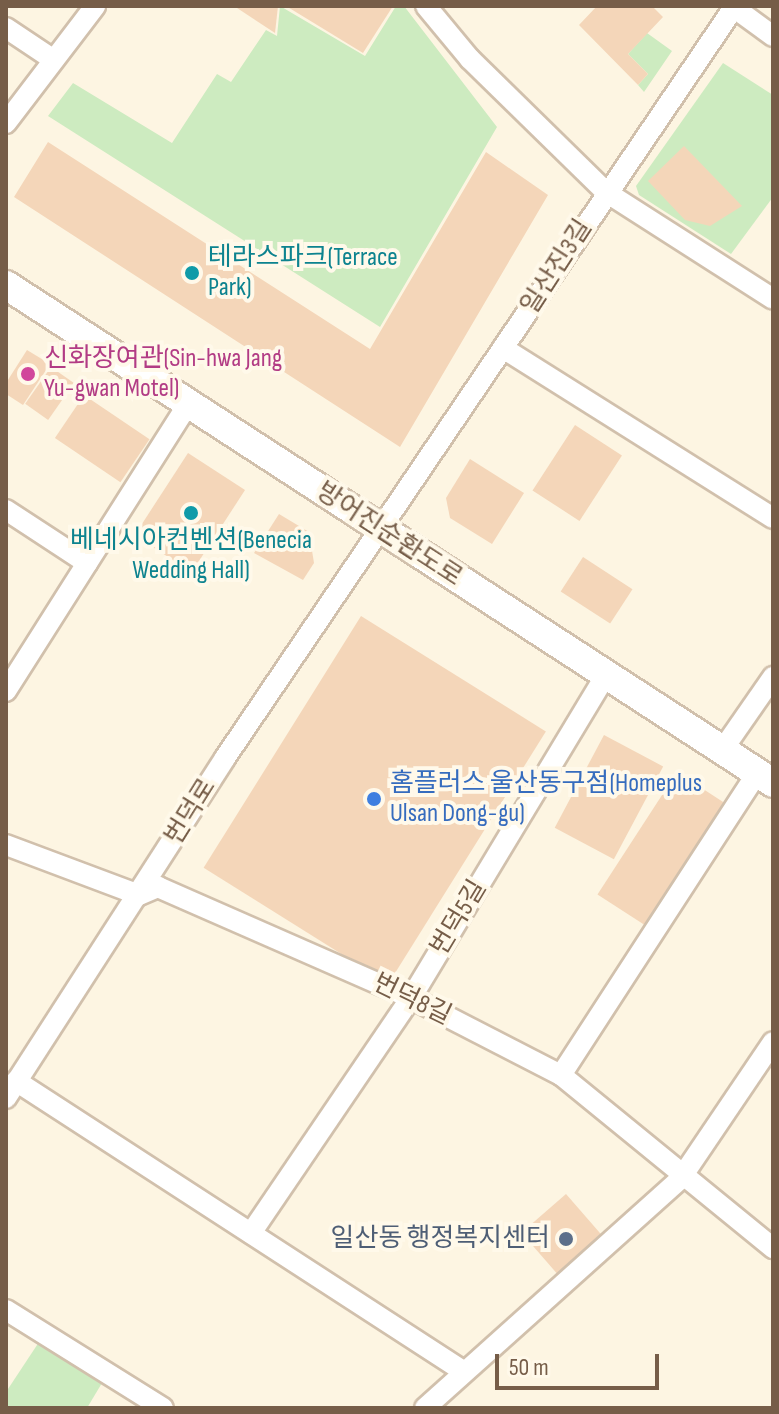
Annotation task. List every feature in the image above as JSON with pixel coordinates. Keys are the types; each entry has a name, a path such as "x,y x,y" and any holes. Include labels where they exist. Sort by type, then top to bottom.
{"main road":[{"name":"방어진순환도로","path":"6,285 605,677 765,778"}],"street":[{"path":"6,123 51,58 95,6"},
{"path":"426,6 470,59 606,192 773,299"},
{"path":"734,7 773,36"},
{"name":"일산진3길","path":"381,530 606,192 734,7"},
{"path":"6,28 51,58"},
{"path":"503,348 773,518"},
{"path":"6,691 188,404"},
{"path":"6,510 87,563"},
{"name":"번덕로","path":"11,1089 381,530"},
{"name":"번덕5길","path":"251,1233 411,998 605,677"},
{"path":"723,749 773,677"},
{"path":"561,1075 765,778"},
{"name":"번덕8길","path":"6,845 139,895 158,887 411,998 561,1075 681,1178 773,1248"},
{"path":"425,1408 681,1178 773,1042"},
{"path":"11,1089 251,1233 463,1371"},
{"path":"6,1310 163,1408"}],"green space":[{"path":"280,6 365,56 396,6 404,6 497,127 380,327 48,116 73,83 172,143 217,74 231,82 266,30 277,36"},
{"path":"647,33 672,51 644,92 638,85 648,74 628,54"},
{"path":"723,63 773,95 773,197 731,254 639,195 636,186"},
{"path":"43,1336 105,1378 87,1408 6,1408 6,1392"}],"building":[{"path":"234,6 278,6 275,33"},
{"path":"286,6 393,6 363,53"},
{"path":"597,6 652,6 663,17 628,54 648,74 638,85 579,25"},
{"name":"테라스파크(Terrace Park)","path":"48,142 370,349 486,152 548,195 400,447 14,197"},
{"path":"684,146 742,206 710,226 685,220 648,181"},
{"name":"신화장여관(Sin-hwa Jang Yu-gwan Motel)","path":"27,350 50,364 23,405 6,394 6,383"},
{"path":"51,367 74,383 48,420 25,404"},
{"path":"84,395 149,439 120,482 55,438"},
{"path":"575,425 622,455 579,521 533,490"},
{"name":"베네시아컨벤션(Benecia Wedding Hall)","path":"188,453 245,490 192,572 135,535"},
{"path":"470,459 524,493 492,544 450,518 446,498"},
{"path":"279,514 309,532 314,563 303,580 254,553"},
{"path":"583,557 632,589 610,624 561,591"},
{"name":"홈플러스 울산동구점(Homeplus Ulsan Dong-gu)","path":"361,616 546,732 388,983 204,868"},
{"path":"604,735 663,766 614,859 555,828"},
{"path":"677,772 727,805 648,927 597,894"},
{"name":"일산동 행정복지센터","path":"566,1194 607,1241 562,1279 521,1233"}],"place":[{"name":"테라스파크(Terrace Park)","path":"192,273"},
{"name":"신화장여관(Sin-hwa Jang Yu-gwan Motel)","path":"28,374"},
{"name":"베네시아컨벤션(Benecia Wedding Hall)","path":"191,513"},
{"name":"홈플러스 울산동구점(Homeplus Ulsan Dong-gu)","path":"374,799"},
{"name":"일산동 행정복지센터","path":"566,1239"}]}
